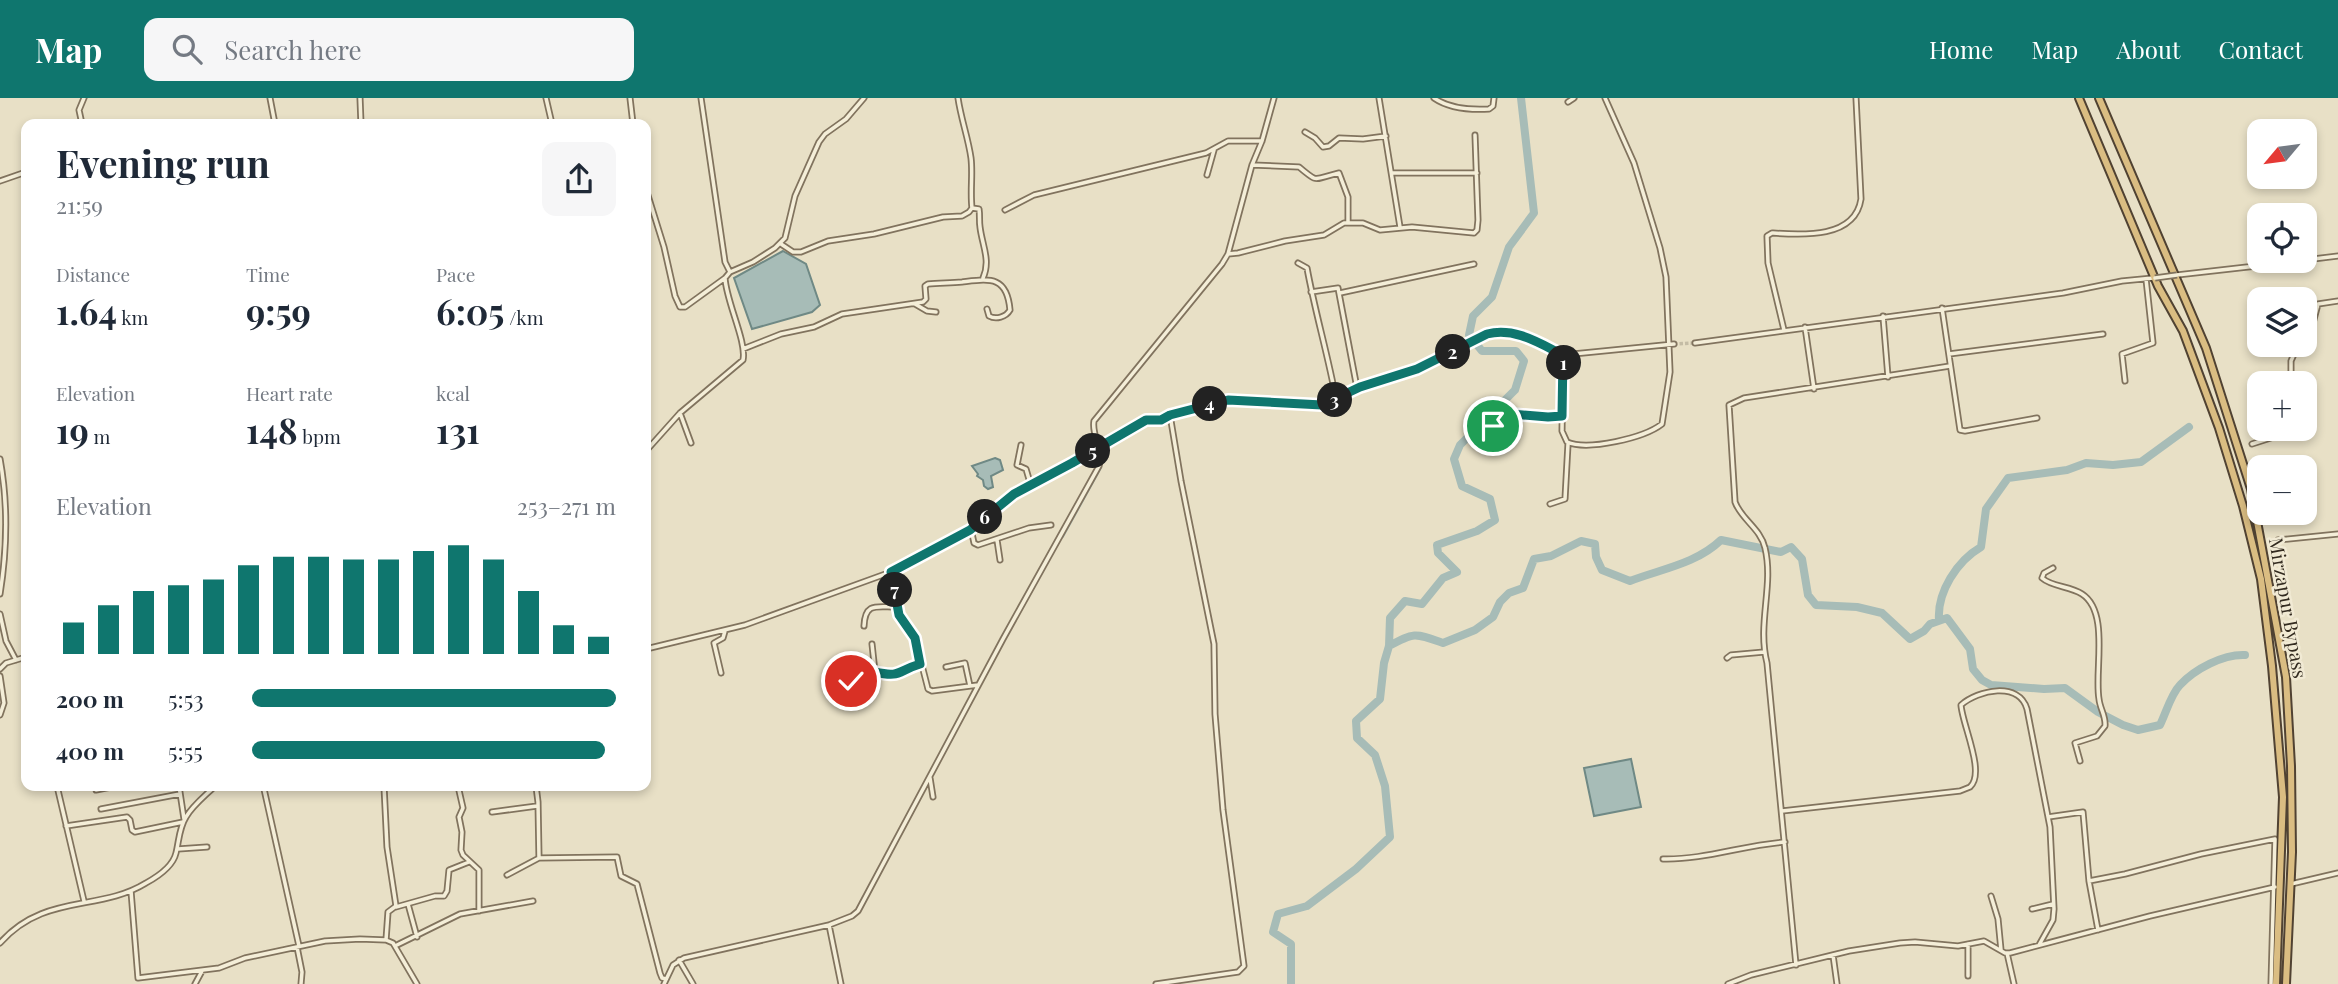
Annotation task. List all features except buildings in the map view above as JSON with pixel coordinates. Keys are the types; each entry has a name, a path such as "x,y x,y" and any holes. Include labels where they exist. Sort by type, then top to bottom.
{"highway":[{"path":"2079,98 2155,278 2183,331 2219,428 2261,579 2272,666 2283,797 2273,984"},
{"name":"Mirzapur Bypass","path":"2099,98 2206,348 2251,489 2286,677 2291,766 2291,884 2286,984"}],"street":[{"path":"81,119 79,110 84,98"},
{"path":"270,98 274,119"},
{"path":"360,98 361,119"},
{"path":"546,98 551,119"},
{"path":"630,98 632,119"},
{"path":"701,98 725,262 730,272"},
{"path":"651,205 664,247 674,296 680,307 685,307 730,272 753,262 781,244 785,238 795,196 819,142 825,134 846,119 864,98"},
{"path":"781,244 793,252 801,252 834,240 874,234 943,217 962,216 969,212 972,208 971,155 958,98"},
{"path":"664,980 679,960 830,925 858,911 930,776 974,685 1100,466 1094,421 1228,254 1259,141 1274,98"},
{"path":"1379,98 1400,227"},
{"path":"1434,98 1448,105 1478,110 1491,108 1493,98"},
{"path":"1568,102 1574,98"},
{"path":"1568,443 1589,445 1615,441 1662,424 1670,379 1666,277 1660,248 1634,163 1605,98"},
{"path":"1784,330 1768,262 1767,236 1772,233 1803,234 1836,229 1859,209 1861,199 1856,98"},
{"path":"1305,132 1323,147 1339,138 1386,136"},
{"path":"1228,254 1324,235 1341,224 1348,223 1368,224 1380,230 1400,227 1459,233 1476,232 1475,135"},
{"path":"1005,210 1034,195 1206,153 1228,141 1259,141"},
{"path":"1207,175 1215,148"},
{"path":"1252,166 1299,167 1309,177 1316,179 1339,173 1348,197 1348,223"},
{"path":"1391,173 1477,173"},
{"path":"0,181 21,174"},
{"path":"972,208 979,209 980,230 987,256 983,278"},
{"path":"2317,258 2338,256"},
{"path":"1298,263 1306,267 1336,399"},
{"path":"1340,293 1474,264"},
{"path":"1695,343 2063,293 2122,281 2247,267"},
{"path":"651,445 680,413 744,357 725,278"},
{"path":"743,349 781,334 814,327 842,314 925,301 925,286 928,284 983,278 1000,283 1010,306 1009,312 998,318 990,317 987,309"},
{"path":"2125,381 2122,354 2153,343 2146,279"},
{"path":"1310,292 1337,286 1357,388"},
{"path":"2317,306 2338,301"},
{"path":"915,304 927,311 936,312"},
{"path":"1942,308 1961,431 2037,418"},
{"path":"1882,316 1888,377"},
{"path":"1805,327 1814,389"},
{"path":"651,648 724,631 812,603 891,572 971,530 1006,499 1141,422 1161,420 1170,415 1228,400 1314,406 1357,388 1417,369 1487,334 1501,331 1516,334 1563,355 1674,344"},
{"path":"1949,354 2103,334"},
{"path":"1550,504 1565,499 1568,443 1562,431 1563,355"},
{"path":"1796,965 1767,663 1762,640 1768,567 1765,545 1735,502 1729,405 1744,398 1950,366"},
{"path":"680,413 691,443"},
{"path":"1478,435 1483,429 1502,422 1511,414 1562,416"},
{"path":"1156,984 1238,972 1243,970 1244,966 1223,810 1215,714 1214,644 1170,415"},
{"path":"2252,444 2261,441"},
{"path":"1021,445 1017,464 1018,467 1026,468 1031,486"},
{"path":"0,459 5,504 4,565 0,594"},
{"path":"971,530 975,544 997,540 1029,528 1051,525"},
{"path":"2278,540 2338,534"},
{"path":"997,540 1000,560"},
{"path":"2053,568 2044,573 2042,578 2084,595 2098,617 2098,688 2102,712 2106,719 2105,726 2097,736 2075,743 2080,761"},
{"path":"891,572 900,619 915,638 929,691 974,685"},
{"path":"864,626 865,613 868,610 897,607"},
{"path":"0,614 6,641 16,660"},
{"path":"721,673 714,643 723,639 724,631"},
{"path":"872,644 875,672"},
{"path":"1727,658 1731,655 1764,652"},
{"path":"0,669 6,663 21,658"},
{"path":"845,662 853,683 875,672 895,675 920,664"},
{"path":"946,667 965,663 974,685"},
{"path":"0,676 4,698 0,715"},
{"path":"1782,811 1970,787 1976,778 1972,748 1961,705 1977,695 1999,690 2017,695 2026,703 2048,817 2053,920 2039,945"},
{"path":"930,776 933,797"},
{"path":"58,791 84,901"},
{"path":"180,791 184,821"},
{"path":"0,943 23,922 66,905 131,891 155,877 172,862 184,821 194,806 210,791"},
{"path":"264,791 298,947 302,970 300,984"},
{"path":"384,791 387,847 396,906"},
{"path":"459,791 463,808 459,817 461,850 479,870 479,911"},
{"path":"536,791 539,858"},
{"path":"101,809 180,794"},
{"path":"492,812 537,806"},
{"path":"2048,817 2083,811 2089,881 2098,930"},
{"path":"66,826 127,817 135,832 184,821"},
{"path":"2089,881 2275,839 2273,984"},
{"path":"1663,859 1683,859 1785,842"},
{"path":"177,849 207,847"},
{"path":"507,875 539,858 617,857 621,876 634,881 638,886 664,980"},
{"path":"386,940 388,912 396,906 444,896 449,870 470,861"},
{"path":"2291,884 2338,873"},
{"path":"1728,984 1751,975 1908,942 1958,946 1984,942 2007,953 2276,887"},
{"path":"131,891 137,977 219,968 245,958 341,939 386,940 395,946 417,984"},
{"path":"1991,897 1998,919 2001,950"},
{"path":"395,946 460,914 533,901"},
{"path":"2032,909 2053,904"},
{"path":"408,905 417,937"},
{"path":"830,925 841,984"},
{"path":"1968,944 1968,976"},
{"path":"2007,953 2014,984"},
{"path":"1833,956 1837,984"},
{"path":"679,960 693,984"},
{"path":"195,984 202,971"}],"water":[{"path":"783,251 806,264 820,305 812,312 752,329 734,278"},
{"path":"995,458 1000,460 1003,470 991,476 993,487 988,489 972,466"},
{"path":"1631,759 1641,807 1594,816 1584,768"}],"waterway":[{"path":"1291,984 1291,944 1273,932 1278,914 1307,906 1356,869 1390,837 1385,786 1375,755 1357,738 1356,721 1380,699 1389,646 1390,618 1405,601 1422,604 1443,578 1457,572 1438,553 1437,545 1477,531 1495,520 1490,499 1462,486 1454,459 1460,445 1515,390 1524,361 1516,351 1482,351 1469,335 1473,316 1492,297 1509,247 1534,213 1521,98"},
{"path":"1939,620 1945,588 1964,560 1981,547 1986,509 2008,478 2067,470 2086,463 2113,465 2141,462 2189,427"},
{"path":"1062,536 1100,467"},
{"path":"1389,646 1415,636 1443,643 1475,630 1493,617 1500,602 1509,593 1523,588 1534,559 1551,556 1581,541 1595,544 1596,557 1602,570 1630,581 1701,555 1721,540 1781,552 1791,547 1802,559 1808,595 1816,605 1857,607 1882,613 1910,639 1930,624 1947,618 1970,649 1973,669 1982,680 1991,685 2065,688 2098,712 2138,730 2160,725 2171,698 2193,673 2219,660 2245,655"}],"tunnel":[{"path":"1674,344 1695,343"}],"route":[{"path":"851,681 856,682 875,672 898,675 920,664 915,638 900,619 891,572 970,530 1014,494 1146,420 1161,420 1170,415 1228,400 1322,405 1360,387 1417,369 1497,331 1533,340 1563,355 1565,378 1562,416 1511,414 1493,426"}]}
